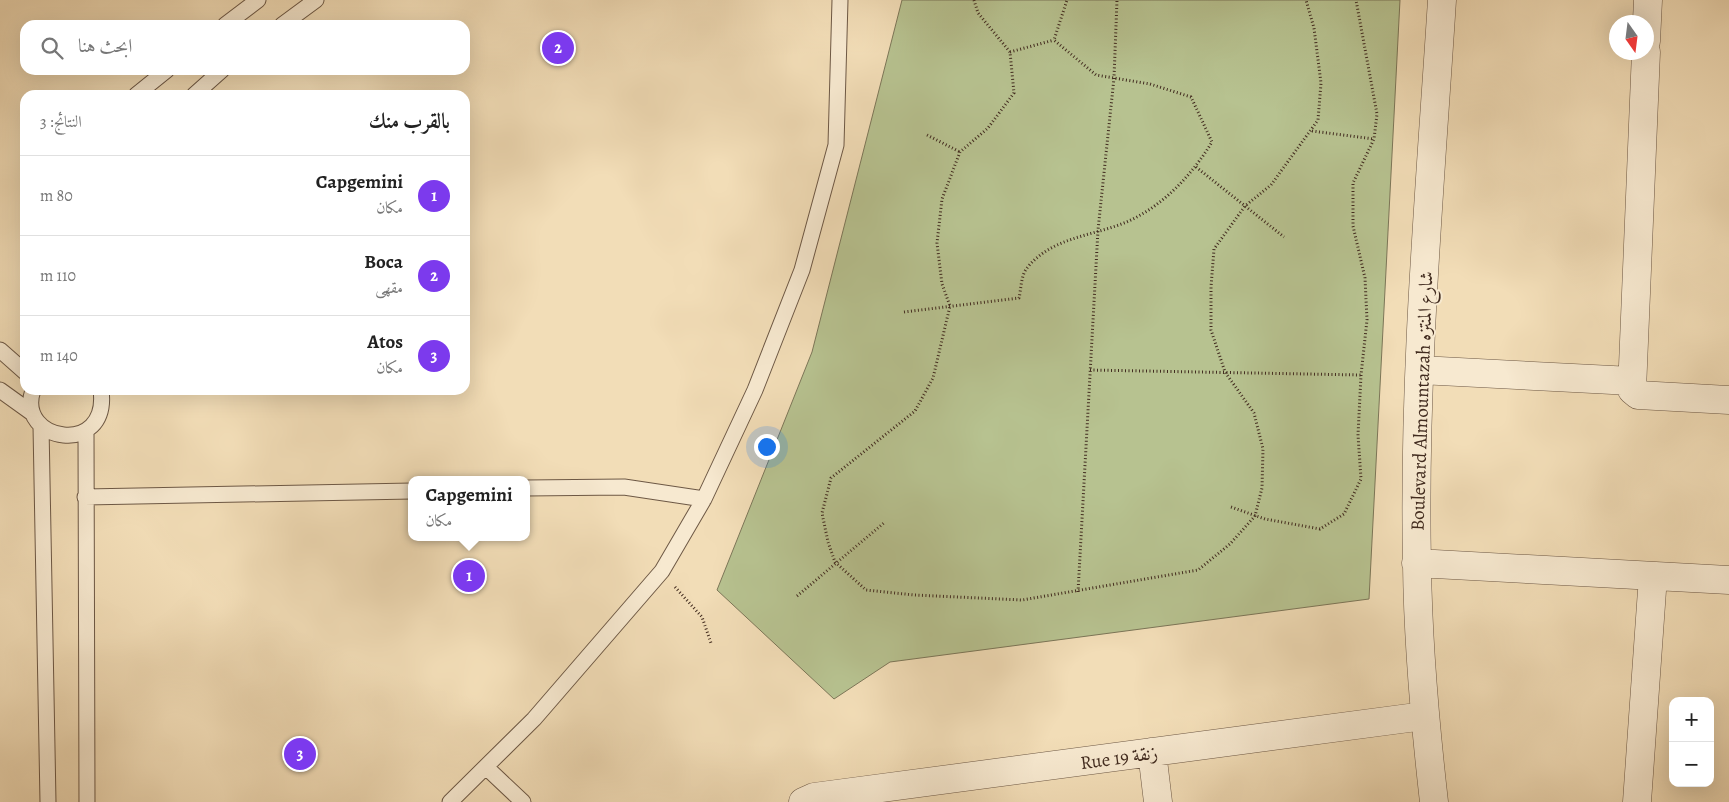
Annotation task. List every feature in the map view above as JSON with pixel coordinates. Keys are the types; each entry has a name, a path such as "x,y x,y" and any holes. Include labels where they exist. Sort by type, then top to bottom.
{"street":[{"name":"Boulevard Almountazah شارع المنتزه","path":"1434,802 1424,716 1416,563 1420,370 1442,0"},
{"path":"1647,15 1648,0"},
{"path":"1636,388 1646,60"},
{"path":"1420,370 1636,388 1729,400"},
{"path":"1416,563 1729,580"},
{"path":"1637,802 1653,576"},
{"name":"Rue 19 زنقة","path":"809,799 906,794 1152,752 1424,716"},
{"path":"1152,752 1158,802"}],"lane":[{"path":"232,20 258,0"},
{"path":"289,20 316,0"},
{"path":"450,802 487,768 534,719 662,571 704,498 755,390 802,270 836,145 840,0"},
{"path":"142,90 161,75"},
{"path":"200,90 216,75"},
{"path":"0,350 20,368"},
{"path":"0,390 32,412 41,426 55,435 71,436 86,431 98,419 103,404 102,395"},
{"path":"30,395 32,412"},
{"path":"41,426 48,802"},
{"path":"86,431 87,802"},
{"path":"530,488 624,486 704,498"},
{"path":"85,497 408,491"},
{"path":"487,768 523,802"}],"path":[{"path":"974,0 978,13 1010,52 1014,93 988,128 960,152 942,199 937,243 942,284 950,306 933,378 915,411 831,478 822,513 828,542 835,562 866,590 914,595 1022,600 1078,592 1198,570 1230,544 1255,516 1262,488 1263,449 1254,413 1225,372 1211,330 1211,287 1214,249 1245,206 1271,186 1318,120 1321,83 1314,28 1306,0"},
{"path":"1054,40 1067,0"},
{"path":"1078,592 1098,230 1114,78 1117,0"},
{"path":"1230,507 1255,516 1320,529 1344,514 1361,479 1358,435 1361,375 1367,320 1365,278 1353,226 1353,183 1374,139 1377,114 1356,0"},
{"path":"1010,52 1054,40"},
{"path":"904,312 1018,298 1026,269 1052,247 1133,219 1168,195 1196,167 1212,142 1191,97 1150,84 1096,75 1054,40"},
{"path":"1312,131 1374,139"},
{"path":"927,135 960,152"},
{"path":"1196,167 1284,237"},
{"path":"1090,370 1361,375"},
{"path":"797,596 835,562 885,522"},
{"path":"662,571 702,617 711,643"}],"green space":[{"path":"902,0 1400,0 1369,599 890,662 834,699 717,590 812,352"}],"place":[{"name":"Boca","path":"558,48"},
{"name":"Capgemini","path":"469,576"},
{"name":"Atos","path":"300,754"}]}
